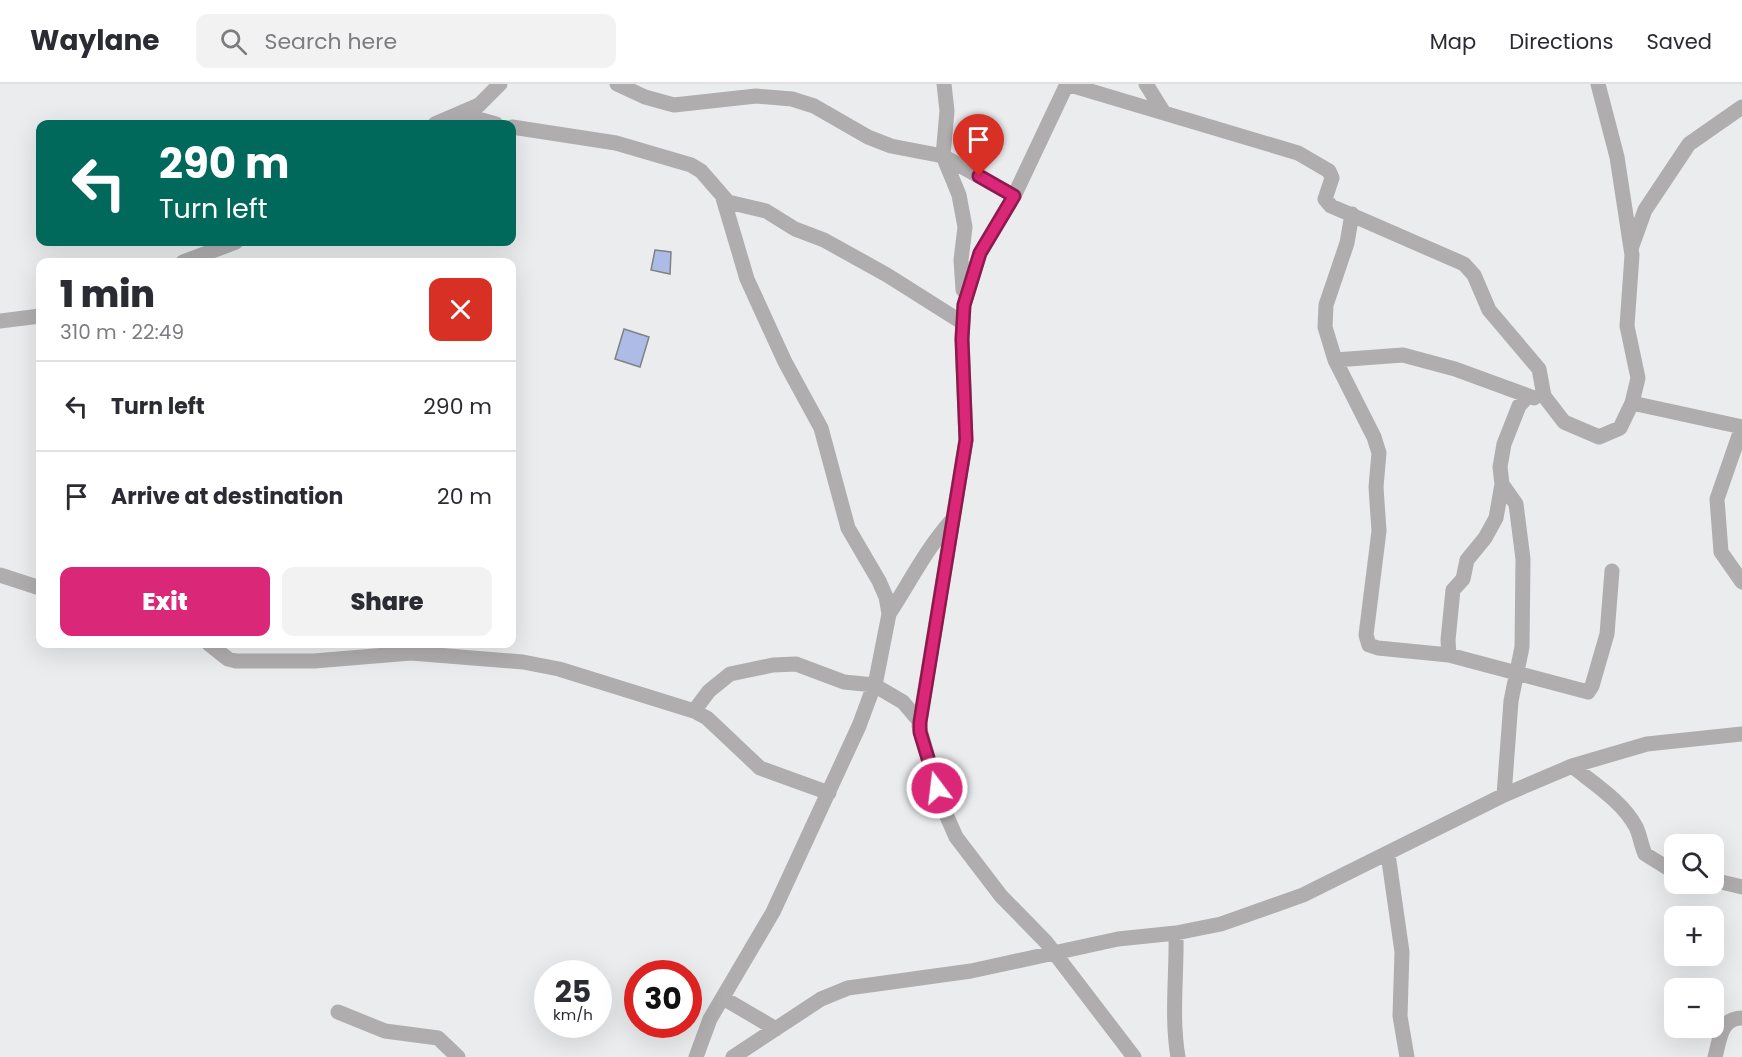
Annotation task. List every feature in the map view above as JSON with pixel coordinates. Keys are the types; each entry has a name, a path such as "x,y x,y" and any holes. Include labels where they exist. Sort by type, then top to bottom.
{"street":[{"path":"445,120 479,105 500,84"},
{"path":"617,84 645,97 674,105 756,96 792,99 814,106 876,140 943,156 1014,196"},
{"path":"944,84 947,111 943,156 960,195 965,227 961,260 966,440 920,732 941,803 956,837 1001,896 1054,952 1134,1057"},
{"path":"964,305 980,253 1014,196 1067,84 1298,153 1329,171 1332,178 1325,199 1331,206 1424,247 1444,253 1470,269 1489,310 1539,369 1544,396 1564,422 1599,437 1620,428 1632,403 1638,378 1626,326 1631,249 1617,157 1599,85"},
{"path":"1146,84 1164,113"},
{"path":"1631,249 1646,210 1689,144 1742,107"},
{"path":"460,114 482,120"},
{"path":"516,128 616,143 684,163 701,171 723,198 734,204 766,211 795,229 824,240 887,275 963,323"},
{"path":"723,198 747,279 775,343 821,428 848,528 879,581 886,597 889,614"},
{"path":"1352,214 1347,243 1326,305 1325,327 1335,360 1374,437 1379,453 1376,487 1379,531 1366,635 1369,645 1378,648 1449,655 1516,675 1588,692 1592,686 1607,634 1612,571"},
{"path":"194,258 225,246"},
{"path":"0,321 36,316"},
{"path":"1335,360 1403,355 1455,369 1527,397 1544,396"},
{"path":"1449,655 1448,640 1453,590 1463,579 1467,560 1491,528 1499,508 1502,484 1500,467 1504,444 1519,406 1527,397"},
{"path":"1632,403 1742,427 1717,499 1720,552 1742,582"},
{"path":"1502,484 1516,504 1522,560 1522,647 1511,701 1504,795"},
{"path":"696,1057 703,1034 773,912 829,793 874,686 889,614 914,575 926,550 952,519"},
{"path":"0,575 36,587"},
{"path":"214,648 228,659 236,661 314,661 411,653 523,662 559,669 694,711 707,718 760,768 829,793"},
{"path":"694,711 709,691 730,674 773,665 796,664 844,682 874,686 903,702 920,722"},
{"path":"735,1057 821,999 848,988 971,972 1118,939 1176,933 1221,924 1303,895 1504,795 1572,766 1647,744 1742,734"},
{"path":"1572,766 1597,785 1627,815 1636,828 1645,854 1664,866"},
{"path":"1388,854 1402,952 1400,1016 1407,1057"},
{"path":"1724,883 1742,887"},
{"path":"1176,933 1177,982 1174,1021 1178,1057"},
{"path":"723,998 776,1029"},
{"path":"338,1012 385,1031 438,1038 458,1057"},
{"path":"1715,1057 1724,1026 1731,1020 1742,1018"}],"building":[{"path":"655,250 671,252 670,274 651,270"},
{"path":"624,329 649,337 640,367 615,359"}],"route":[{"path":"937,788 920,732 920,722 966,440 962,339 964,305 980,253 1014,196 979,176"}]}
